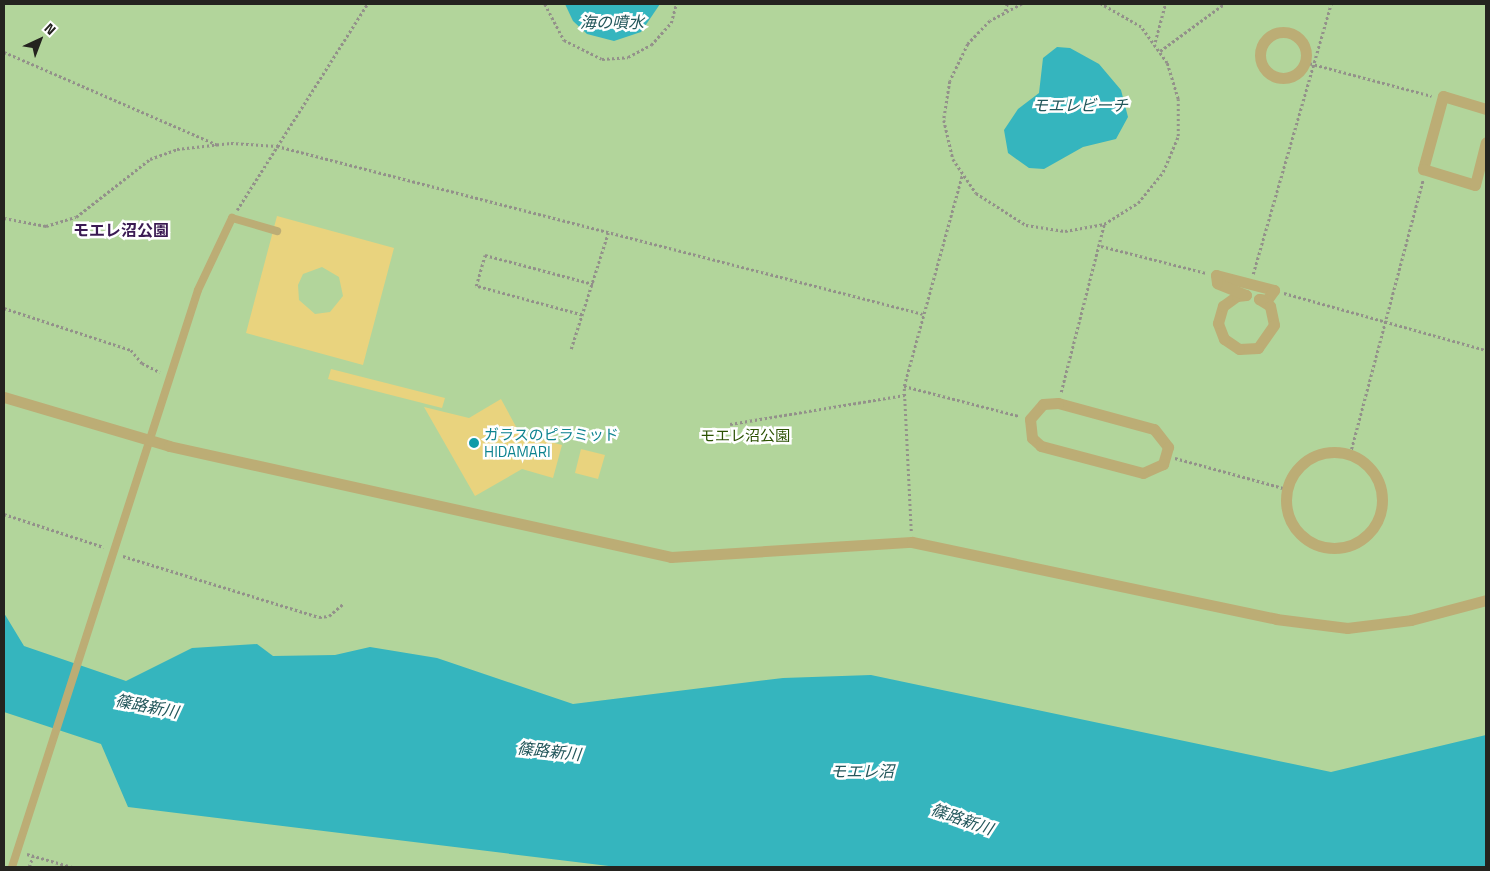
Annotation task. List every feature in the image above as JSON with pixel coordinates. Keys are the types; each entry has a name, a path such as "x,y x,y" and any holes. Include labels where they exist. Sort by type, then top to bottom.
{"street":[{"path":"1272,34 1294,34 1304,44 1310,63 1292,76 1276,77 1264,68 1262,45 1272,34"},
{"path":"1486,108 1443,98 1426,170 1475,185 1486,142"},
{"path":"1216,275 1250,283 1274,290 1267,300 1259,299 1274,316 1272,334 1258,348 1239,349 1224,339 1218,322 1229,299 1246,295 1217,283 1216,275"},
{"path":"4,397 149,440 672,557 912,542 1276,619 1347,628 1411,620 1486,600"},
{"path":"1058,403 1154,429 1164,438 1166,456 1155,470 1143,473 1041,446 1032,438 1030,419 1043,404 1058,403"},
{"path":"1325,453 1350,454 1366,464 1381,489 1378,519 1358,541 1330,548 1304,538 1289,516 1287,489 1292,476 1312,457 1325,453"}],"lane":[{"path":"12,867 114,552 168,375 198,290 232,218 277,231"}],"path":[{"path":"232,218 367,4"},
{"path":"545,4 564,40 602,59 628,57 651,45 671,23 676,4"},
{"path":"1005,11 1007,4"},
{"path":"1022,4 1005,11 968,44 944,101 948,141 962,176 991,206 1026,225 1065,231 1104,224 1138,203 1172,154 1178,136 1178,99 1160,51 1154,42 1130,19 1101,4"},
{"path":"1154,42 1165,4"},
{"path":"1160,51 1224,4"},
{"path":"1250,283 1310,63 1331,4"},
{"path":"4,52 218,145"},
{"path":"1310,63 1443,98"},
{"path":"4,218 46,226 76,217 150,159 177,149 218,145 277,146 923,314"},
{"path":"1350,454 1426,170"},
{"path":"912,542 904,386 962,176"},
{"path":"1058,403 1101,246 1104,224"},
{"path":"571,349 608,232"},
{"path":"1101,246 1216,275"},
{"path":"582,315 476,286 485,255 593,284"},
{"path":"1274,290 1385,324 1486,350"},
{"path":"4,308 131,350 142,363 168,375"},
{"path":"904,386 1030,419"},
{"path":"730,424 905,395"},
{"path":"1166,456 1287,489"},
{"path":"4,514 114,552 319,617 329,616 343,604"},
{"path":"18,851 72,867"},
{"path":"29,867 32,856"}],"green space":[{"name":"モエレ沼公園","path":"4,4 1486,4 1486,867 4,867"}],"water":[{"name":"海の噴水","path":"565,4 660,4 641,32 614,41 587,34 573,21"},
{"name":"モエレビーチ","path":"1057,47 1070,48 1099,64 1121,90 1128,117 1116,139 1083,147 1044,169 1029,168 1008,153 1004,130 1018,109 1039,93 1043,58"},
{"name":"モエレ沼","path":"4,613 24,646 126,681 192,648 257,644 273,656 335,655 370,647 437,658 573,704 783,678 871,675 1331,772 1486,735 1486,867 617,867 128,807 101,744 4,712"}],"building":[{"path":"277,216 394,248 363,365 246,333","holes":["322,267 339,277 343,296 330,312 315,314 299,300 298,285 303,274"]},
{"path":"331,369 445,398 442,408 328,379"},
{"name":"ガラスのピラミッド HIDAMARI","path":"501,399 520,434 562,445 553,478 522,469 475,496 424,407 469,418"},
{"path":"581,449 605,455 598,479 575,473"}],"place":[{"name":"ガラスのピラミッド HIDAMARI","path":"474,443"}],"district":[{"name":"モエレ沼公園","path":"121,230"}],"water label":[{"name":"篠路新川","path":"147,706"},
{"name":"篠路新川","path":"549,751"},
{"name":"篠路新川","path":"962,819"}]}
